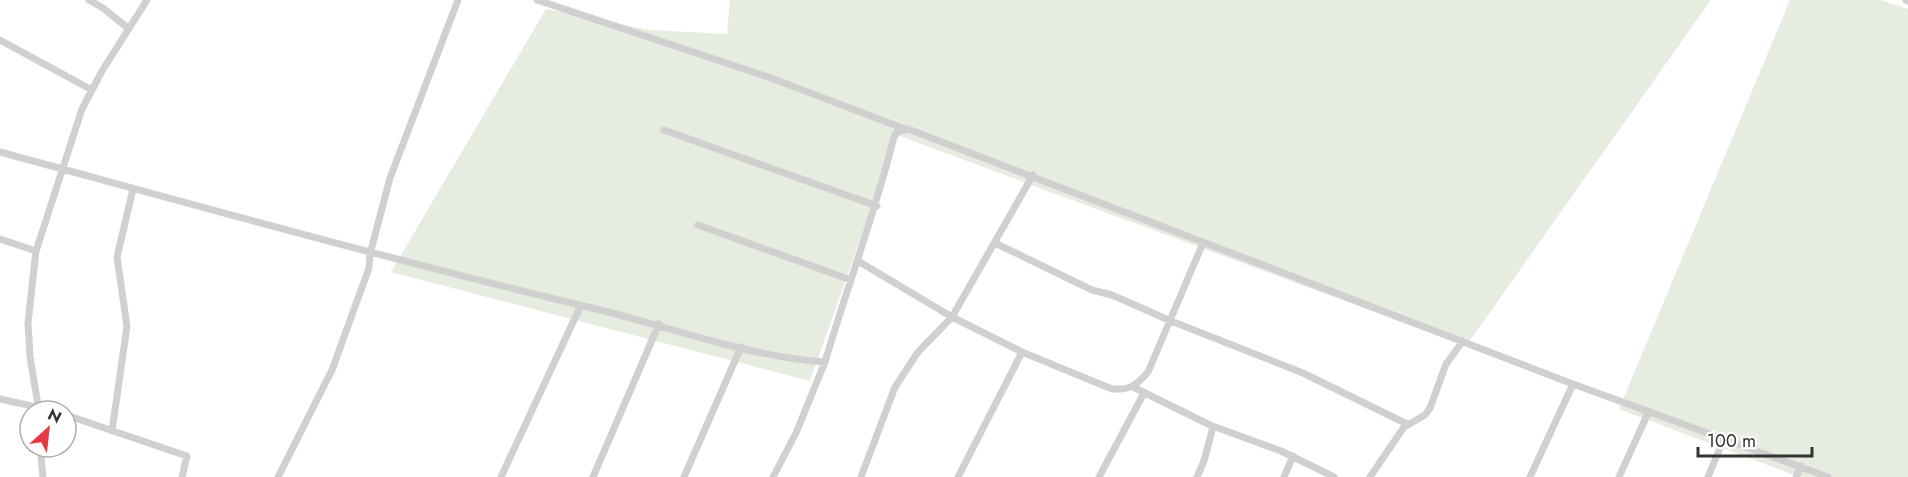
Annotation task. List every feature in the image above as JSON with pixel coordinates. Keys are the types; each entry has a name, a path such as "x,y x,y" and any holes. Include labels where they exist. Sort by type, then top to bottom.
{"street":[{"path":"89,0 129,29"},
{"path":"37,399 30,357 28,323 36,251 82,109 147,0"},
{"path":"278,477 332,370 369,268 370,254 390,178 458,0"},
{"path":"537,0 771,78 905,129 916,130 1203,243 1573,384 1828,477"},
{"path":"0,40 92,90"},
{"path":"664,129 877,206"},
{"path":"773,477 796,433 825,362 877,206 894,137 905,129"},
{"path":"0,152 370,254 659,324 791,360 825,362"},
{"path":"861,477 895,387 918,352 952,317 1033,175"},
{"path":"112,430 126,326 117,257 133,189"},
{"path":"698,225 851,280"},
{"path":"0,239 36,251"},
{"path":"995,243 1092,290 1112,295 1170,321 1303,373 1407,424"},
{"path":"1133,387 1148,372 1203,243"},
{"path":"858,261 952,317 1022,352 1112,389 1133,387 1213,427 1293,456 1334,477"},
{"path":"501,477 581,305"},
{"path":"593,477 659,324"},
{"path":"1370,477 1376,473 1407,424 1425,415 1430,408 1446,364 1463,341"},
{"path":"684,477 741,347"},
{"path":"958,477 1022,352"},
{"path":"1530,477 1573,384"},
{"path":"1100,477 1144,393"},
{"path":"0,399 18,404"},
{"path":"1619,477 1649,411"},
{"path":"78,419 187,456 182,477"},
{"path":"1197,477 1213,427"},
{"path":"1708,477 1724,438"},
{"path":"1284,477 1293,456"},
{"path":"41,459 43,477"},
{"path":"1796,477 1801,466"}],"shaded area":[{"path":"730,0 1711,0 1466,346 897,135 810,381 391,272 546,9 649,30 727,34"},
{"path":"1790,0 1880,0 1908,9 1908,477 1799,477 1619,409"}]}
